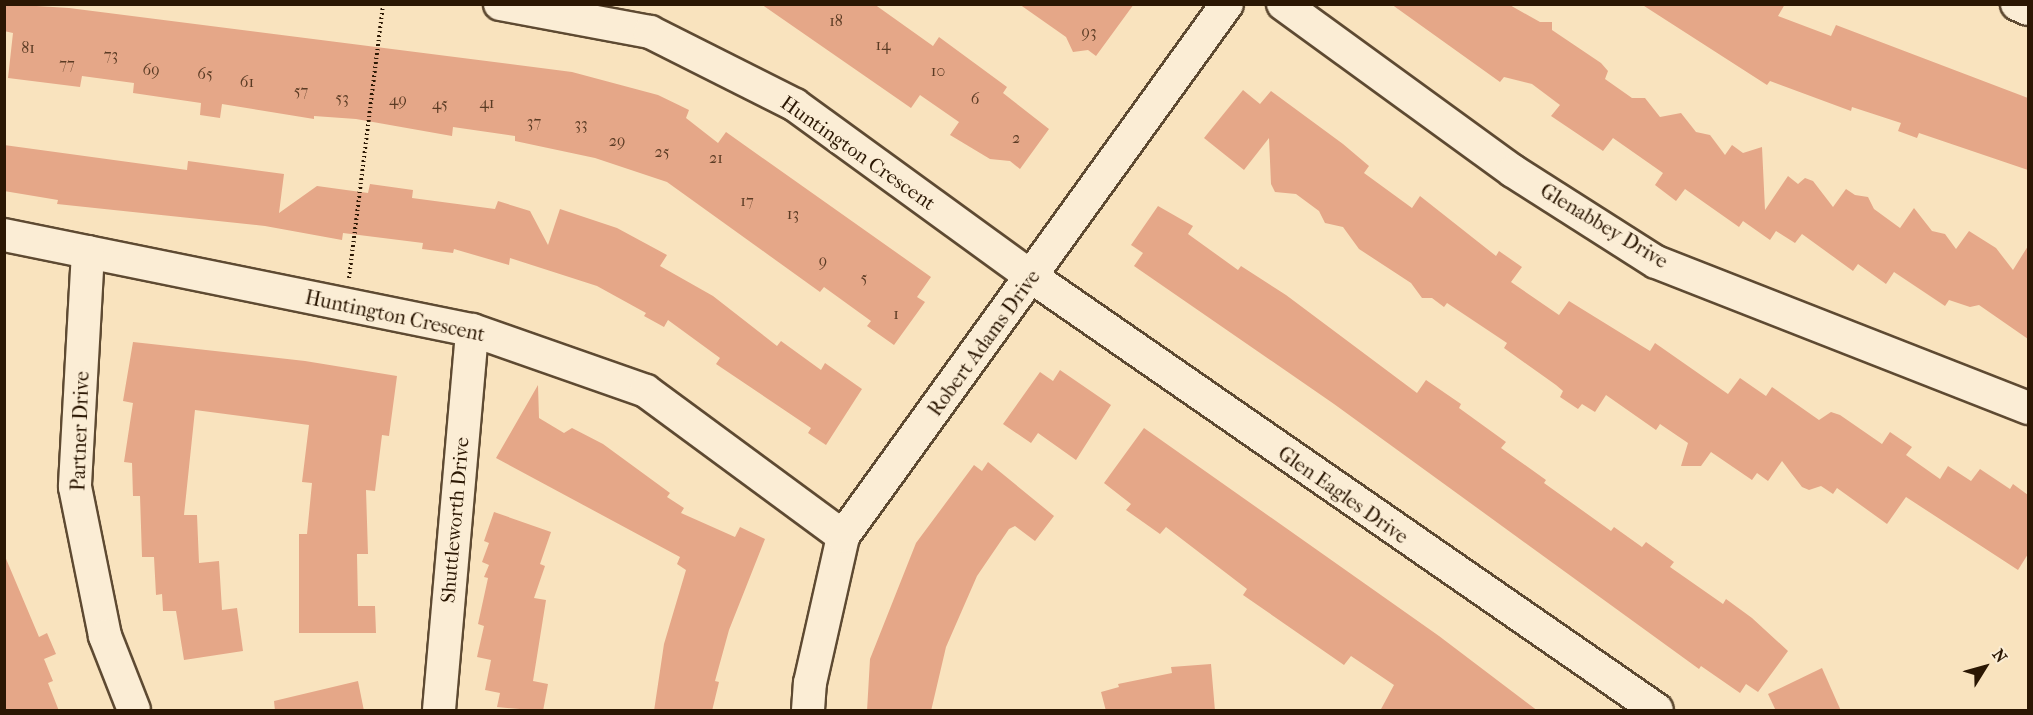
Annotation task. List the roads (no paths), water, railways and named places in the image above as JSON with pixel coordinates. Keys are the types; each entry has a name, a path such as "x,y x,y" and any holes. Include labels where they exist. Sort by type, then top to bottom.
{"street":[{"name":"Huntington Crescent","path":"500,4 650,32 795,105 1032,277"},
{"name":"Robert Adams Drive","path":"808,711 810,683 843,536 1227,4"},
{"name":"Glenabbey Drive","path":"1283,4 1513,171 1656,262 2028,408"},
{"path":"2017,4 2028,9"},
{"name":"Huntington Crescent","path":"4,235 472,330 646,391 843,536"},
{"name":"Partner Drive","path":"88,252 75,487 105,636 134,711"},
{"name":"Glen Eagles Drive","path":"1032,277 1657,711"},
{"name":"Shuttleworth Drive","path":"438,711 472,330"}]}
